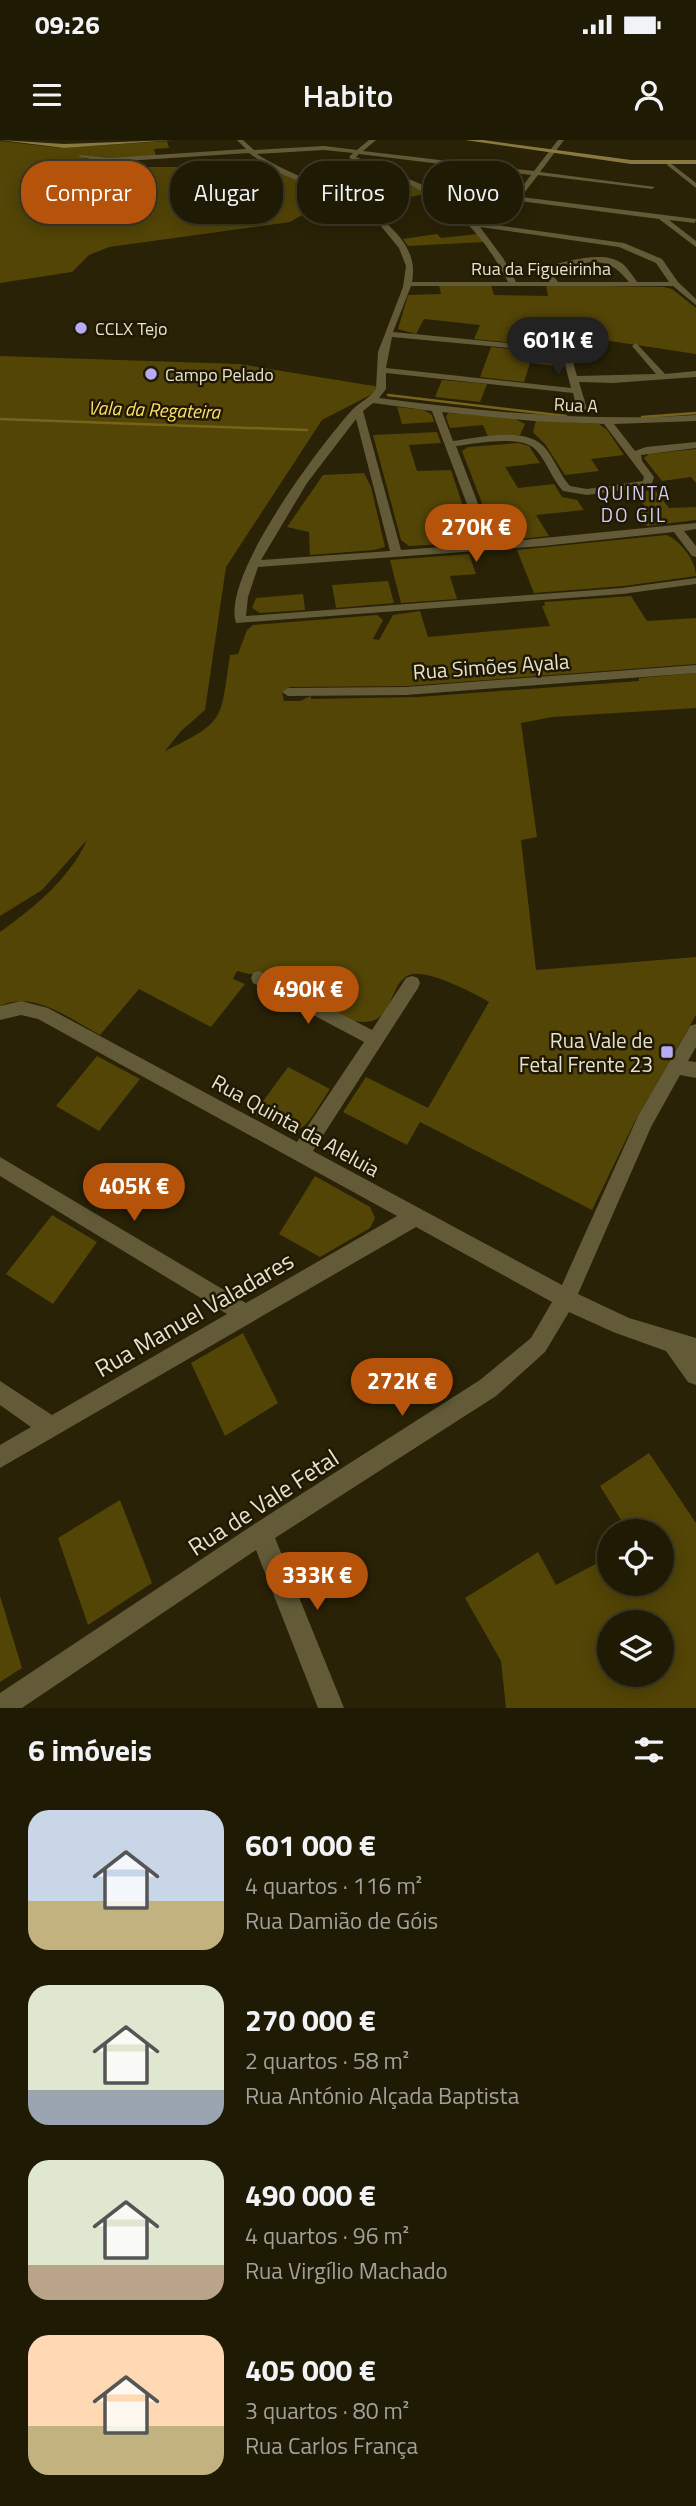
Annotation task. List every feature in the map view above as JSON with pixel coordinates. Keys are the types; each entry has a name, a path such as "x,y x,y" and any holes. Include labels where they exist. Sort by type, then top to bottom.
{"main road":[{"path":"3,140 64,146 170,140"},
{"path":"468,140 553,149 617,160 669,164 696,162"}],"street":[{"path":"240,140 251,151 286,172 371,212 396,238 410,265 408,284 383,348 381,390 358,410 301,486 252,564 239,599 240,620 611,592 696,581"},
{"path":"373,140 352,157 423,189"},
{"path":"523,190 561,140"},
{"path":"81,157 109,160 311,148 652,187"},
{"path":"669,164 695,185"},
{"path":"417,186 423,187"},
{"path":"523,199 695,221"},
{"path":"660,216 696,244"},
{"path":"472,224 495,249 513,283"},
{"path":"472,224 621,245 659,261 675,284 696,303"},
{"path":"555,283 547,273 549,268 601,259 619,265 635,284"},
{"name":"Rua da Figueirinha","path":"408,284 675,284"},
{"path":"389,334 566,351"},
{"path":"562,337 582,409"},
{"path":"636,346 663,377"},
{"path":"382,370 577,391"},
{"path":"574,379 696,374"},
{"name":"Rua A","path":"371,400 607,422 696,418"},
{"path":"436,408 489,547"},
{"path":"358,410 396,554"},
{"path":"449,444 517,439 530,441 538,447 562,484 577,492 647,484 649,477 607,422"},
{"path":"637,461 636,454 640,452 696,445"},
{"path":"252,564 489,547 696,526"},
{"path":"677,528 696,554"},
{"name":"Rua Simões Ayala","path":"288,692 405,691 696,670"},
{"path":"259,978 376,1040"},
{"path":"302,1153 412,983"},
{"name":"Rua Quinta da Aleluia","path":"0,1013 21,1008 43,1013 595,1316 696,1348"},
{"name":"Rua de Vale Fetal","path":"0,1708 261,1534 488,1388 538,1345 566,1298 644,1122 685,1069 696,1031"},
{"path":"0,1166 247,1315"},
{"name":"Rua Manuel Valadares","path":"0,1457 414,1217"},
{"path":"673,1342 696,1374"},
{"path":"0,1392 51,1427"},
{"path":"261,1534 331,1708"}],"shaded area":[{"path":"0,141 61,148 167,141 169,148 154,149 156,156 105,159 78,156 90,161 21,161 21,224 156,224 156,167 170,167 170,224 276,224 109,247 89,255 72,272 0,283"},
{"path":"283,173 297,180 297,218 283,223"},
{"path":"409,185 423,191 423,194 409,197"},
{"path":"437,234 441,238 477,234 484,242 408,246 403,239"},
{"path":"439,285 491,285 494,295 548,296 546,285 672,289 696,308 696,354 537,330 535,345 474,339 480,325 424,319 416,334 398,329 408,295 441,294"},
{"path":"491,347 558,354 563,367 530,363 524,382 480,377"},
{"path":"0,356 239,364 380,387 378,391 322,420 226,567 205,710 181,731 165,751 200,732 217,716 230,655 238,654 247,630 253,625 377,615 383,620 373,639 379,640 393,615 420,611 428,637 550,626 542,606 545,606 544,602 631,596 647,621 696,618 696,664 407,686 290,687 282,692 284,701 300,701 311,696 311,699 417,697 639,681 639,678 696,673 696,708 552,717 521,723 537,837 521,840 536,970 696,957 696,1015 634,1123 592,1210 420,1122 407,1145 343,1112 366,1077 428,1108 489,1002 438,978 409,975 402,980 383,1014 365,1022 351,1020 267,973 249,974 237,971 233,979 245,984 211,1027 139,989 100,1035 52,1008 39,1004 13,1002 0,1006 0,932 50,891 71,867 87,840 42,890 0,916"},
{"path":"442,380 487,384 480,402 435,397"},
{"path":"397,407 424,410 432,415 434,422 402,424"},
{"path":"448,413 511,417 525,424 520,435 488,437 483,425 450,428 446,417"},
{"path":"536,420 599,424 607,430 624,455 591,459 599,471 565,475 545,444 533,432"},
{"path":"437,432 441,443 409,445 417,471 451,470 474,540 466,543 409,546 401,540 373,435"},
{"path":"519,443 529,446 540,463 505,467 518,488 554,484 562,497 577,500 584,510 536,515 549,536 507,540 495,537 462,451 468,447"},
{"path":"696,449 696,483 691,477 662,481 644,458 649,454"},
{"path":"364,473 371,487 385,547 310,555 309,532 287,527 323,475"},
{"path":"655,490 669,508 696,507 696,520 647,526 637,512 648,510 634,492"},
{"path":"666,535 677,541 686,552 696,576 624,586 534,593 517,550"},
{"path":"469,554 476,574 450,576 457,599 401,603 390,560"},
{"path":"388,581 394,603 336,608 332,585"},
{"path":"303,594 305,610 260,613 252,608 256,598"},
{"path":"97,1056 140,1079 99,1131 56,1106"},
{"path":"288,1067 330,1089 306,1124 293,1130 254,1114"},
{"path":"315,1176 370,1207 375,1218 370,1228 320,1257 279,1234"},
{"path":"52,1215 97,1242 53,1304 6,1274"},
{"path":"243,1333 278,1403 225,1436 191,1363"},
{"path":"649,1453 696,1523 696,1708 506,1708 501,1661 465,1598 538,1552 556,1585 597,1563 597,1596 674,1596 674,1519 621,1519 600,1486"},
{"path":"120,1500 152,1583 88,1625 58,1538"},
{"path":"0,1596 22,1668 0,1682"}],"waterway":[{"name":"Vala da Regateira","path":"388,395 566,416"},
{"name":"Vala da Regateira","path":"642,417 696,413"},
{"name":"Vala da Regateira","path":"0,419 307,430"}],"place":[{"name":"CCLX Tejo","path":"81,328"},
{"name":"Campo Pelado","path":"151,374"},
{"name":"Rua Vale de Fetal Frente 23","path":"667,1052"}],"district":[{"name":"QUINTA DO GIL","path":"634,503"}]}
